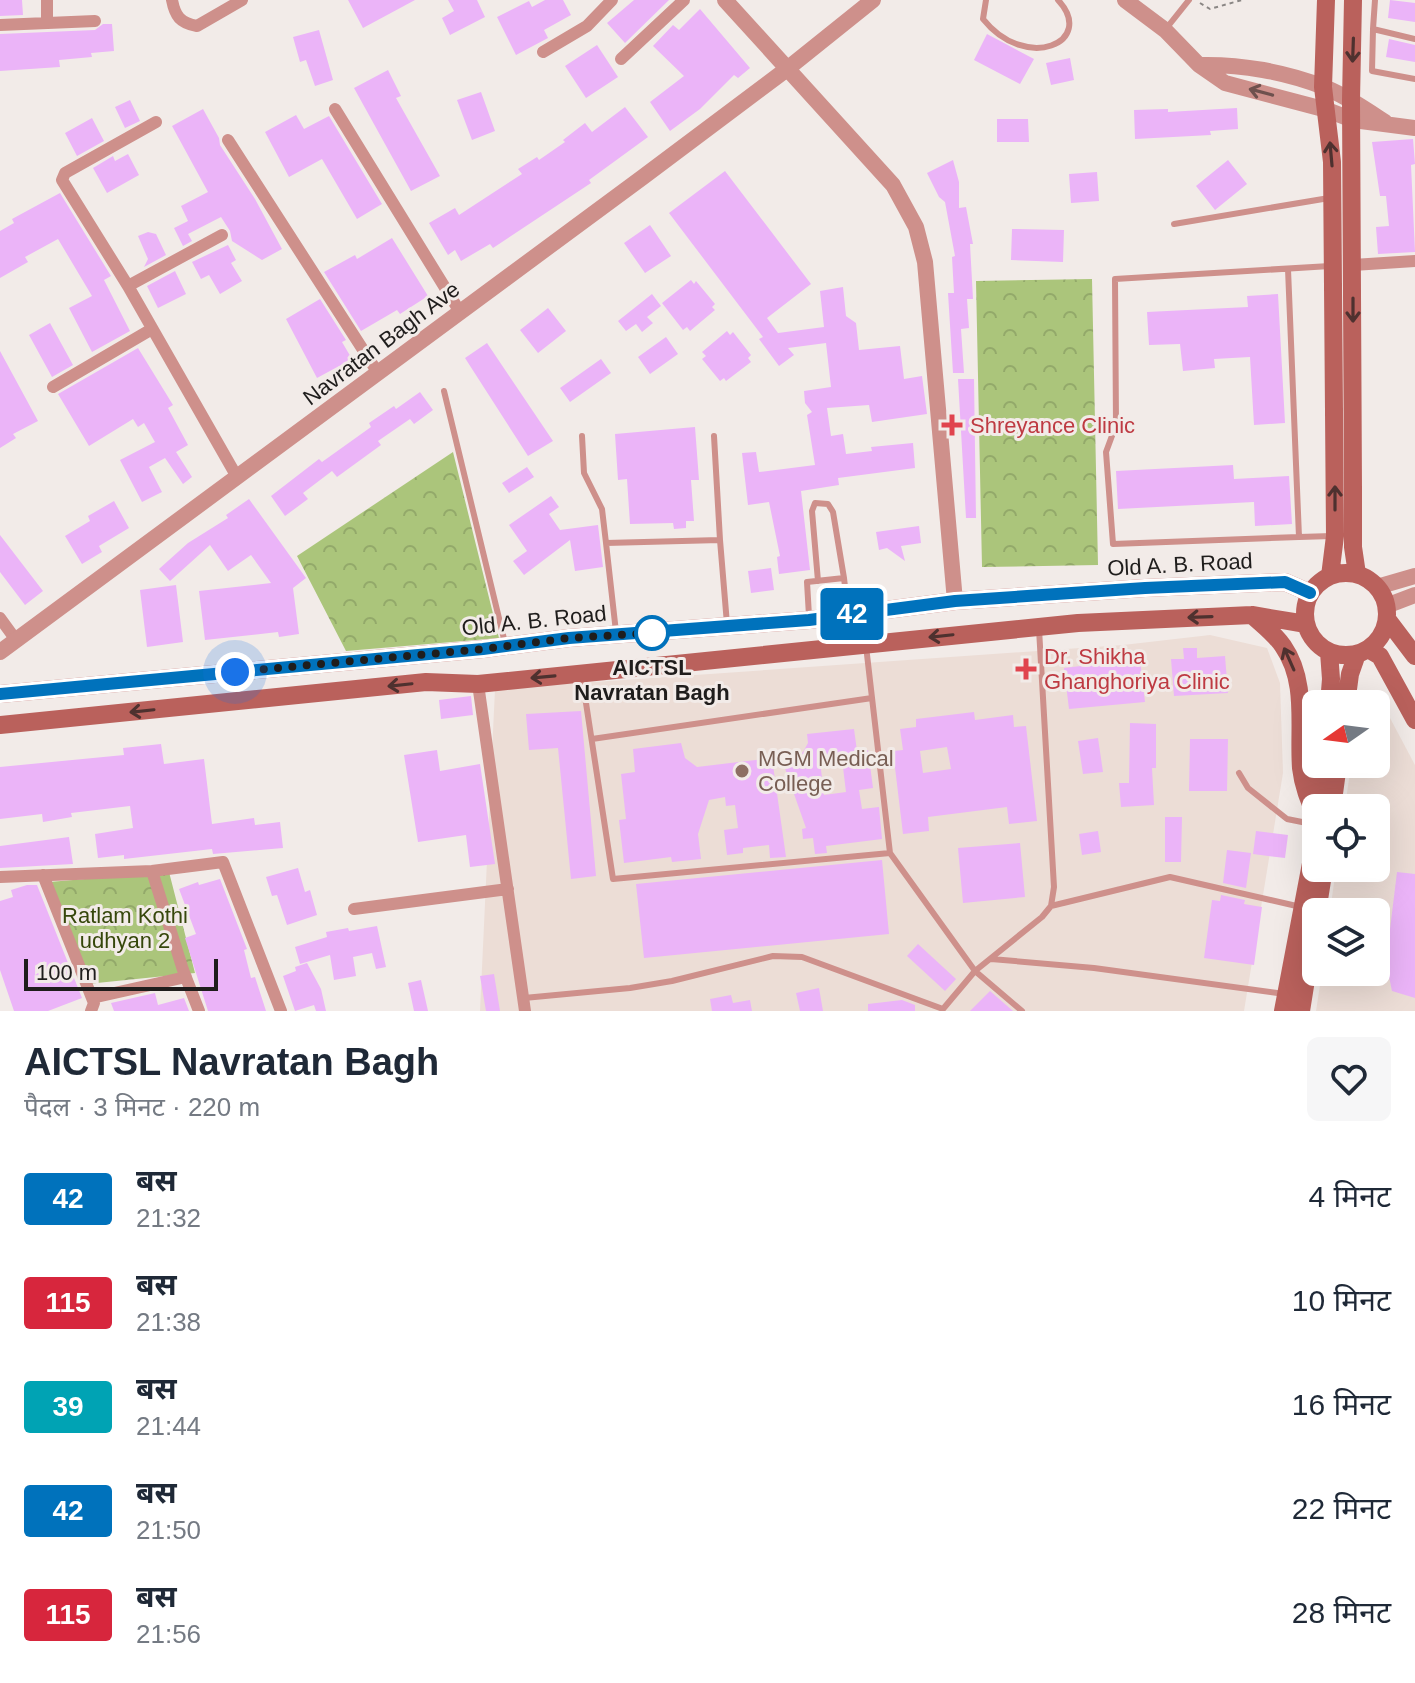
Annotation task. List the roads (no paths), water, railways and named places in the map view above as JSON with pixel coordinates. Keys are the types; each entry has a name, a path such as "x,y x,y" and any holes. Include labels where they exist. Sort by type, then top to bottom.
{"main road":[{"path":"1326,0 1323,87 1333,198 1335,536 1330,576"},
{"path":"1353,0 1353,547 1357,574"},
{"path":"1386,612 1377,642 1362,652 1343,656 1329,652 1314,641 1306,624 1305,608 1310,593 1330,576 1357,574 1377,587 1386,612 1415,656"},
{"name":"Old A. B. Road","path":"0,694 569,638 809,620 955,601 1285,582 1310,593"},
{"path":"0,725 426,682 478,684 1078,623 1252,615 1306,624"},
{"path":"1252,615 1275,635 1291,659 1300,689 1301,769 1306,794"},
{"path":"1329,652 1330,690"},
{"path":"1348,690 1350,674 1362,652"},
{"path":"1362,652 1380,656 1415,720"},
{"path":"1284,1003 1302,944"},
{"path":"1301,1011 1304,986"}],"street":[{"path":"47,0 47,23"},
{"path":"172,0 175,15 184,23 197,26 242,0"},
{"path":"543,52 587,26 612,0"},
{"path":"621,59 684,0"},
{"path":"725,0 893,185 916,227 925,262 955,601"},
{"name":"Navratan Bagh Ave","path":"0,652 787,69 873,0"},
{"path":"1125,0 1165,30 1199,65 1225,83 1353,120 1415,128"},
{"path":"0,25 95,21"},
{"path":"1199,65 1226,65 1265,71 1323,87 1386,122"},
{"path":"335,109 460,312"},
{"path":"156,122 65,173 62,178 128,286 237,477"},
{"path":"228,140 378,373"},
{"path":"128,286 222,235"},
{"path":"1353,265 1415,261"},
{"path":"53,387 152,329"},
{"path":"1377,587 1415,576"},
{"path":"1386,612 1415,595"},
{"path":"0,618 16,640"},
{"path":"478,684 524,1004"},
{"path":"0,877 152,871 223,862 281,1011"},
{"path":"152,871 199,1011"},
{"path":"43,875 91,1004 186,977"},
{"path":"354,909 508,889"}],"lane":[{"path":"986,0 983,19 992,30 1016,45 1039,49 1057,44 1066,34 1069,22 1067,10 1058,0"},
{"path":"1165,30 1189,0"},
{"path":"1375,0 1372,71 1415,79"},
{"path":"1373,29 1415,39"},
{"path":"1174,224 1333,198"},
{"path":"1333,266 1115,279 1116,425 1106,452 1113,544 1335,536"},
{"path":"1288,269 1299,537"},
{"path":"444,391 506,646"},
{"path":"582,436 584,473 602,509 617,636"},
{"path":"714,436 727,627"},
{"path":"818,581 812,511 815,503 822,502 828,504 833,512 848,615"},
{"path":"606,543 720,540"},
{"path":"809,620 807,582 844,578"},
{"path":"524,1004 630,988 773,956 802,957 929,1002 942,1010 975,971 1042,917 1051,906 1054,887 1039,628"},
{"path":"866,644 890,853 975,971 1022,1011"},
{"path":"582,674 613,879 890,853"},
{"path":"592,739 872,698"},
{"path":"1239,773 1248,788 1287,819 1302,820"},
{"path":"1051,906 1170,877 1302,910"},
{"path":"991,959 1094,968 1284,1003"}],"place":[{"name":"Shreyance Clinic","path":"952,425"},
{"name":"AICTSL Navratan Bagh","path":"652,633"},
{"name":"Dr. Shikha Ghanghoriya Clinic","path":"1026,669"},
{"name":"MGM Medical College","path":"742,771"}],"park label":[{"name":"Ratlam Kothi udhyan 2","path":"125,928"}]}
